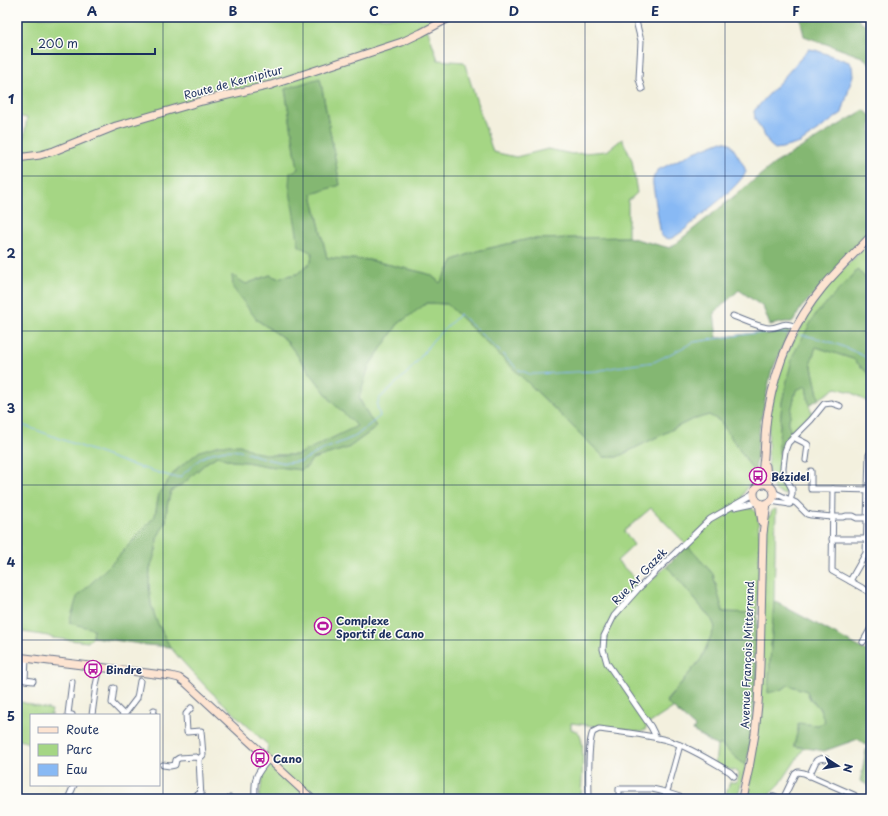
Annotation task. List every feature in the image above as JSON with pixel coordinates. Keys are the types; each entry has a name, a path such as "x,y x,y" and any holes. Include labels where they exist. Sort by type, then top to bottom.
{"main road":[{"name":"Route de Kernipitur","path":"17,158 40,155 54,151 116,126 202,101 271,84 402,42 451,17"},
{"path":"764,458 772,498 769,502 762,504 756,500 754,494 761,478 767,413 772,390 784,353 803,314 824,286 871,236"},
{"path":"758,486 765,484 771,489"},
{"name":"Avenue François Mitterrand","path":"742,799 751,755 758,704 763,534 759,502"},
{"name":"Avenue François Mitterrand","path":"763,534 769,502"},
{"path":"17,657 178,678 186,683 312,799"}],"street":[{"path":"634,17 641,41 639,79 642,89"},
{"path":"733,316 763,327 775,327 785,323 796,327"},
{"path":"789,502 792,489 785,476 783,467 785,451 788,443 811,420 824,404 831,403 840,406"},
{"path":"794,437 808,445 806,460"},
{"path":"850,581 866,553 869,539 869,455 871,451"},
{"path":"811,471 811,488 869,490"},
{"path":"771,489 789,502"},
{"path":"833,489 832,571 871,593"},
{"name":"Rue Ar Gazek","path":"655,737 651,727 607,663 603,649 604,636 614,616 638,589 710,519 754,494"},
{"name":"Rue Ar Gazek","path":"730,508 759,502"},
{"path":"769,502 796,503 811,515 869,518"},
{"path":"832,539 869,539"},
{"path":"863,642 871,629"},
{"path":"26,658 25,680 33,681"},
{"path":"92,714 100,667"},
{"path":"125,714 137,698 140,681"},
{"path":"68,714 72,682"},
{"path":"114,688 112,703 123,714"},
{"path":"190,708 186,714 187,732 201,732 203,755 199,759 201,799"},
{"path":"590,799 590,738 593,732 599,729 655,737 669,741 695,752 730,772 734,776"},
{"path":"664,799 680,745"},
{"path":"163,765 175,765 176,760 180,758 196,757 199,759"},
{"path":"809,776 816,761 821,758 826,759"},
{"path":"255,799 255,778 259,770 269,759"},
{"path":"774,796 782,799 795,774 798,772 854,795"},
{"path":"68,799 74,786"},
{"path":"619,799 619,789 652,789 686,799"},
{"path":"189,799 201,793"}],"green space":[{"path":"17,17 441,17 426,25 438,60 464,62 493,152 516,157 548,149 572,154 607,151 622,139 632,160 637,193 628,201 628,237 529,239 477,251 454,260 440,283 431,275 425,273 369,260 327,258 312,194 340,185 320,78 285,89 312,253 311,262 297,274 277,278 270,275 246,284 257,320 285,339 333,403 358,426 297,455 270,455 255,452 240,445 176,470 159,493 155,516 118,557 94,629 93,637 88,642 52,638 17,631 17,162 20,162 27,118 17,116"},
{"path":"800,17 858,17 860,22 871,28 871,64 862,57 804,36"},
{"path":"320,78 340,185 312,194 327,258 369,260 425,273 431,275 440,283 454,260 477,251 529,239 628,237 670,248 774,164 864,110 871,116 871,232 801,308 793,322 770,325 763,307 739,290 714,313 717,338 791,328 771,373 760,424 755,473 720,421 709,415 691,420 617,457 604,457 447,304 427,303 398,324 369,366 359,398 369,417 377,427 348,448 312,459 307,467 300,470 232,461 217,456 206,463 184,483 171,491 167,506 166,521 157,538 156,550 150,569 149,586 151,604 156,620 170,647 93,637 94,629 69,623 77,597 118,557 155,516 159,493 176,470 200,451 219,445 240,445 255,452 270,455 297,455 357,426 333,403 285,339 257,320 233,288 232,275 246,284 270,275 277,278 297,274 311,262 312,253 299,246 289,185 290,173 298,169 285,89"},
{"path":"871,241 871,284 857,270 793,355 782,402 779,439 780,471 787,489 785,495 776,491 770,482 768,460 769,417 774,389 786,355 809,312 829,284"},
{"path":"858,270 871,284 871,376 853,359 816,347 811,362 819,399 809,405 806,386 796,390 788,424 792,436 779,454 782,402 793,355 815,315"},
{"path":"426,303 447,304 604,457 617,457 691,420 709,415 720,421 755,473 742,496 744,508 753,509 757,513 760,540 757,613 723,612 713,574 651,508 624,531 634,545 617,561 644,587 667,566 712,620 715,627 701,659 666,701 673,708 647,725 645,730 641,732 571,723 571,729 579,733 582,745 583,764 581,799 259,799 268,745 209,690 170,647 156,620 151,604 149,586 150,569 156,550 157,538 166,521 167,506 171,491 184,483 206,463 217,456 232,461 300,470 307,467 312,459 348,448 377,427 369,417 359,398 369,366 398,324"},
{"path":"816,347 853,359 871,376 871,404 851,392 836,388 819,399 811,362"},
{"path":"806,385 809,405 812,413 792,436 788,424 796,390"},
{"path":"776,509 774,601 768,692 783,689 788,685 807,691 810,699 816,704 822,714 825,722 798,729 794,746 804,748 780,784 770,794 757,795 753,799 746,799 751,778 753,759 766,523 772,510"},
{"path":"687,545 713,574 723,612 757,613 756,693 746,766 720,744 717,746 693,731 695,727 666,702 701,659 715,627 712,620 667,566"},
{"path":"774,601 870,653 871,787 860,781 867,746 858,739 824,751 794,746 798,723 818,725 825,722 820,709 810,699 807,691 788,685 783,689 768,693"},
{"path":"17,701 52,710 51,714 30,714 30,744 17,739"},
{"path":"720,744 746,766 737,799 724,799 730,782 737,782 739,774 736,771 715,766 717,746"}],"water":[{"path":"809,49 849,62 852,66 853,75 842,113 800,143 775,149 770,145 755,119 754,111"},
{"path":"722,141 730,143 746,172 731,190 683,231 671,239 661,236 653,183 655,174 658,170 692,153"}],"waterway":[{"path":"17,423 129,464 173,477 180,477 201,458 212,453 226,450 240,451 286,463 302,461 320,451 356,436 380,416 377,406 379,399 407,373 433,340 460,314 519,370 530,374 597,371 654,362 694,342 755,333 787,334"},
{"path":"800,335 819,338 837,344 871,360"}],"place":[{"name":"Bézidel","path":"758,476"},
{"name":"Complexe Sportif de Cano","path":"323,626"},
{"name":"Bindre","path":"93,669"},
{"name":"Cano","path":"260,758"}]}
